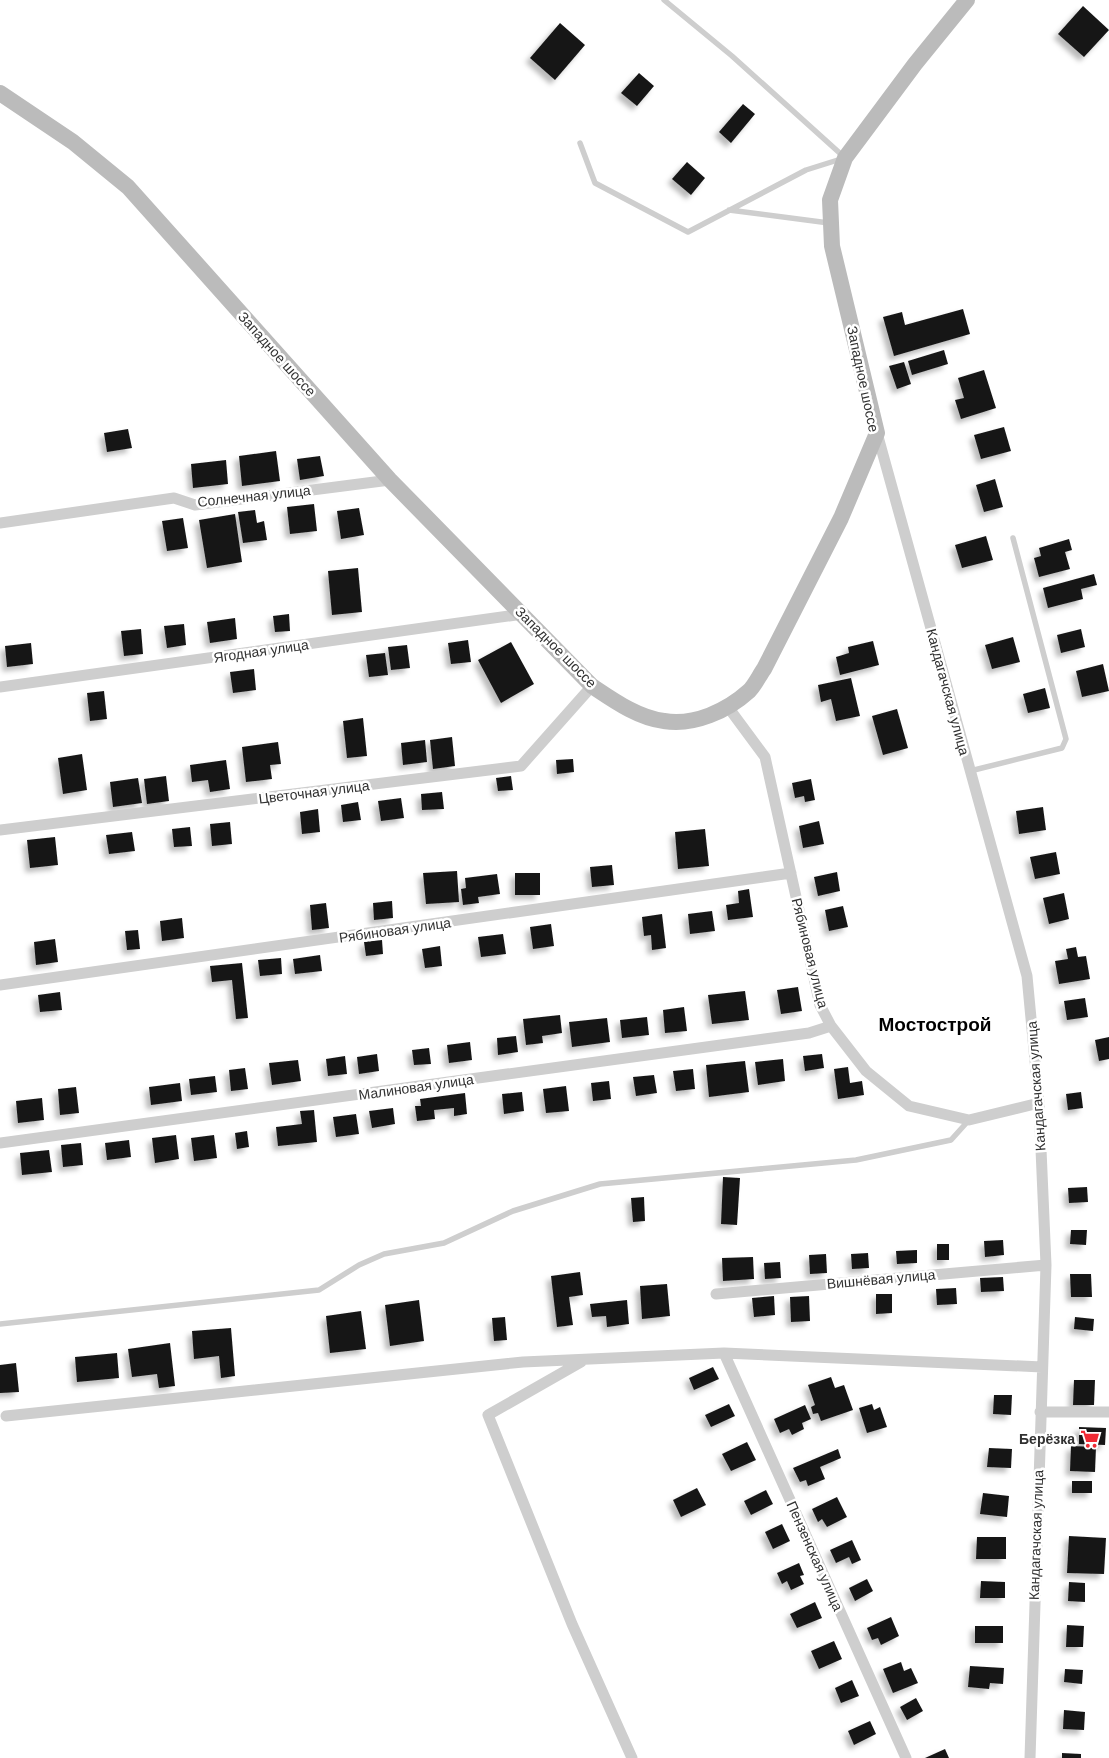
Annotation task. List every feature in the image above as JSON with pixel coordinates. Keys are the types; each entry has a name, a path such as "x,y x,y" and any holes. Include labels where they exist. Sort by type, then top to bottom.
{"main road":[{"name":"Западное шоссе","path":"0,93 73,142 128,187 390,480 592,686 632,711 664,721 696,720 728,707 750,690 764,669 841,518 877,433 832,246 830,200 845,158 915,64 967,0"}],"street":[{"name":"Кандагачская улица","path":"877,433 1027,976 1039,1103 1046,1264 1030,1758"},
{"name":"Солнечная улица","path":"0,523 174,498 195,505 390,480"},
{"name":"Ягодная улица","path":"0,687 523,614"},
{"name":"Цветочная улица","path":"0,830 521,766 592,686"},
{"name":"Рябиновая улица","path":"728,707 765,757 820,1006 831,1026 866,1071 909,1106 969,1120 1039,1103"},
{"name":"Рябиновая улица","path":"0,985 791,872"},
{"name":"Малиновая улица","path":"0,1143 809,1033 831,1026"},
{"name":"Вишнёвая улица","path":"716,1294 1046,1264"},
{"path":"6,1416 523,1362 724,1353 1042,1367"},
{"name":"Пензенская улица","path":"724,1353 906,1758"},
{"path":"584,1360 488,1415 572,1624 632,1758"},
{"path":"1040,1412 1109,1412"}],"lane":[{"path":"664,0 732,56 845,158"},
{"path":"580,143 595,183 688,232 806,170 845,158"},
{"path":"730,210 831,223"},
{"path":"970,771 1062,748 1066,739 1013,538"},
{"path":"0,1324 319,1290 358,1265 384,1254 444,1243 513,1211 600,1184 856,1160 951,1140 969,1120"}],"building":[{"path":"1083,6 1109,30 1084,57 1058,34"},
{"path":"560,23 585,45 555,80 530,58"},
{"path":"639,73 654,86 637,106 621,93"},
{"path":"743,104 755,114 731,143 719,132"},
{"path":"687,162 705,178 691,195 672,179"},
{"path":"963,309 970,334 894,356 883,317 902,312 905,325"},
{"path":"944,350 948,364 912,375 908,361"},
{"path":"904,362 911,384 897,389 889,366"},
{"path":"984,370 996,408 961,419 955,400 964,398 958,378"},
{"path":"1004,427 1011,451 981,459 974,435"},
{"path":"128,429 132,448 107,452 104,433"},
{"path":"276,451 280,481 242,486 239,456"},
{"path":"320,456 324,476 300,480 297,459"},
{"path":"226,460 228,484 193,488 191,464"},
{"path":"995,479 1003,507 984,512 976,485"},
{"path":"314,504 317,531 290,534 287,507"},
{"path":"359,508 364,535 341,539 337,511"},
{"path":"255,510 257,523 264,521 267,540 243,543 238,512"},
{"path":"235,514 242,562 207,568 199,520"},
{"path":"183,518 188,548 167,551 162,521"},
{"path":"986,536 993,560 962,568 955,545"},
{"path":"1069,539 1072,550 1065,552 1070,569 1039,577 1034,558 1041,556 1039,548"},
{"path":"358,568 362,612 332,615 328,571"},
{"path":"1094,574 1097,585 1081,589 1083,599 1048,608 1043,588"},
{"path":"289,614 290,631 275,632 273,616"},
{"path":"235,618 237,639 210,643 207,622"},
{"path":"184,624 186,645 167,648 164,626"},
{"path":"141,629 143,654 124,656 121,631"},
{"path":"1081,629 1085,647 1061,653 1057,635"},
{"path":"1013,637 1020,662 992,669 985,645"},
{"path":"468,640 471,662 451,664 448,643"},
{"path":"873,641 879,665 840,675 836,657 849,653 848,647"},
{"path":"511,642 534,684 501,703 478,660"},
{"path":"31,643 33,664 7,667 5,646"},
{"path":"407,645 410,668 391,670 388,647"},
{"path":"385,653 388,675 369,677 366,655"},
{"path":"1103,664 1109,691 1082,697 1076,671"},
{"path":"254,669 256,690 233,693 230,672"},
{"path":"851,678 860,716 836,721 831,699 821,702 818,685"},
{"path":"1045,688 1050,708 1028,713 1023,694"},
{"path":"104,691 107,719 90,721 87,693"},
{"path":"897,709 908,748 883,755 872,716"},
{"path":"363,718 367,756 347,758 343,721"},
{"path":"452,737 455,766 433,769 430,740"},
{"path":"425,740 427,762 403,765 401,743"},
{"path":"278,742 281,764 270,765 272,779 246,782 242,747"},
{"path":"82,754 87,790 63,794 58,758"},
{"path":"573,759 574,772 557,774 556,760"},
{"path":"226,760 230,789 210,792 208,780 192,782 190,765"},
{"path":"166,776 169,801 147,804 144,779"},
{"path":"511,776 513,790 498,791 496,778"},
{"path":"138,778 142,803 113,807 110,782"},
{"path":"811,779 815,800 805,802 804,796 795,798 792,783"},
{"path":"442,792 444,809 422,810 421,794"},
{"path":"401,798 404,818 381,821 378,801"},
{"path":"358,802 361,820 343,822 341,805"},
{"path":"1043,807 1046,830 1019,834 1016,811"},
{"path":"318,809 320,832 302,834 300,812"},
{"path":"819,821 824,844 803,848 799,826"},
{"path":"230,822 232,844 212,846 210,824"},
{"path":"190,827 192,846 174,847 172,829"},
{"path":"705,829 709,866 678,869 675,832"},
{"path":"132,832 135,851 109,854 106,835"},
{"path":"55,837 58,865 30,868 27,840"},
{"path":"1056,852 1060,874 1035,879 1030,857"},
{"path":"612,865 614,885 592,887 590,867"},
{"path":"457,871 459,902 426,904 423,873"},
{"path":"837,872 840,891 818,896 814,877"},
{"path":"515,873 540,873 540,895 515,895"},
{"path":"497,874 500,894 478,897 479,903 463,905 461,889 466,888 465,878"},
{"path":"749,889 753,917 728,920 726,905 739,903 738,891"},
{"path":"1064,893 1069,919 1049,924 1043,898"},
{"path":"392,901 393,918 374,920 373,903"},
{"path":"326,903 329,928 312,930 310,905"},
{"path":"843,906 848,927 829,931 825,910"},
{"path":"712,911 715,931 690,934 688,914"},
{"path":"662,914 666,948 652,950 651,935 644,936 642,917"},
{"path":"182,918 184,938 162,941 160,921"},
{"path":"551,924 554,946 533,949 530,927"},
{"path":"138,930 140,949 127,950 125,931"},
{"path":"503,934 506,954 481,957 478,937"},
{"path":"55,939 58,962 36,965 34,942"},
{"path":"382,940 383,954 366,956 364,942"},
{"path":"440,946 442,966 425,968 422,949"},
{"path":"1076,947 1078,957 1086,956 1090,979 1059,984 1055,961 1068,959 1066,949"},
{"path":"320,955 322,971 295,974 293,959"},
{"path":"281,958 282,974 260,976 258,960"},
{"path":"242,963 248,1018 236,1019 232,980 212,982 210,966"},
{"path":"798,987 802,1011 781,1014 777,990"},
{"path":"745,991 749,1020 712,1024 708,995"},
{"path":"60,992 62,1010 40,1012 38,995"},
{"path":"1085,998 1088,1017 1067,1020 1064,1001"},
{"path":"684,1007 687,1031 665,1033 663,1010"},
{"path":"560,1015 562,1033 542,1036 543,1043 526,1045 523,1019"},
{"path":"647,1017 649,1035 622,1038 620,1020"},
{"path":"607,1018 610,1042 572,1047 569,1022"},
{"path":"516,1036 518,1052 498,1055 497,1038"},
{"path":"1109,1037 1109,1059 1099,1061 1095,1040"},
{"path":"470,1042 472,1060 449,1063 447,1045"},
{"path":"429,1048 431,1064 414,1065 412,1050"},
{"path":"377,1054 379,1071 359,1074 357,1057"},
{"path":"822,1054 824,1068 805,1071 803,1056"},
{"path":"345,1056 347,1074 328,1076 326,1059"},
{"path":"783,1059 785,1081 758,1085 755,1062"},
{"path":"298,1060 301,1081 272,1085 269,1063"},
{"path":"745,1061 749,1092 709,1097 706,1065"},
{"path":"848,1067 850,1083 862,1081 864,1095 838,1099 834,1069"},
{"path":"245,1068 248,1089 231,1091 229,1070"},
{"path":"693,1069 695,1089 676,1091 673,1071"},
{"path":"654,1075 657,1093 636,1096 633,1077"},
{"path":"215,1076 217,1092 191,1095 189,1079"},
{"path":"609,1081 611,1099 593,1101 591,1083"},
{"path":"180,1083 182,1101 151,1105 149,1087"},
{"path":"566,1086 569,1111 546,1113 543,1089"},
{"path":"76,1087 79,1113 60,1115 58,1089"},
{"path":"522,1092 524,1111 504,1114 502,1094"},
{"path":"1081,1092 1083,1108 1068,1110 1066,1094"},
{"path":"465,1093 467,1114 454,1116 454,1108 434,1110 435,1119 417,1121 415,1106 421,1106 420,1099"},
{"path":"42,1098 44,1120 18,1123 16,1101"},
{"path":"393,1108 395,1124 372,1128 369,1111"},
{"path":"314,1110 317,1142 278,1146 276,1127 302,1124 300,1111"},
{"path":"356,1114 359,1134 336,1137 333,1117"},
{"path":"247,1131 249,1147 237,1149 235,1133"},
{"path":"176,1135 179,1159 155,1163 152,1138"},
{"path":"214,1135 217,1158 194,1161 191,1138"},
{"path":"129,1140 131,1157 107,1160 105,1143"},
{"path":"81,1143 83,1165 63,1167 61,1145"},
{"path":"49,1150 52,1172 22,1175 20,1153"},
{"path":"723,1177 740,1178 737,1225 721,1224"},
{"path":"1087,1187 1088,1202 1069,1203 1068,1188"},
{"path":"644,1197 645,1221 633,1222 631,1198"},
{"path":"1071,1230 1087,1230 1086,1245 1070,1244"},
{"path":"1003,1240 1004,1255 985,1257 984,1241"},
{"path":"937,1244 949,1244 949,1260 937,1260"},
{"path":"917,1250 917,1263 897,1264 896,1251"},
{"path":"868,1253 869,1268 852,1269 851,1254"},
{"path":"826,1254 827,1273 810,1274 809,1255"},
{"path":"753,1257 754,1279 723,1281 722,1258"},
{"path":"780,1262 781,1278 765,1279 764,1263"},
{"path":"580,1272 583,1295 569,1297 573,1325 557,1327 551,1276"},
{"path":"1070,1274 1091,1274 1092,1297 1071,1297"},
{"path":"1003,1277 1004,1291 981,1292 980,1278"},
{"path":"667,1284 670,1316 642,1319 640,1286"},
{"path":"956,1288 957,1304 937,1305 936,1289"},
{"path":"876,1294 892,1294 892,1313 876,1314"},
{"path":"774,1296 775,1315 754,1317 752,1298"},
{"path":"809,1296 810,1321 791,1322 790,1297"},
{"path":"419,1300 424,1341 390,1346 385,1305"},
{"path":"627,1300 629,1324 607,1327 606,1316 592,1317 590,1304"},
{"path":"361,1311 366,1349 330,1353 326,1316"},
{"path":"505,1317 507,1340 494,1341 492,1318"},
{"path":"1075,1317 1094,1319 1093,1331 1074,1329"},
{"path":"231,1328 235,1376 221,1378 219,1356 194,1359 192,1331"},
{"path":"170,1343 175,1386 159,1388 157,1374 132,1377 128,1349"},
{"path":"117,1353 119,1378 77,1382 75,1357"},
{"path":"16,1363 19,1392 0,1393 0,1365"},
{"path":"713,1367 719,1379 694,1390 689,1378"},
{"path":"831,1377 835,1388 844,1385 853,1410 821,1421 818,1413 813,1414 811,1407 815,1405 808,1385"},
{"path":"1074,1380 1095,1380 1094,1405 1073,1405"},
{"path":"994,1395 1012,1395 1011,1415 993,1414"},
{"path":"729,1404 735,1416 711,1427 705,1415"},
{"path":"872,1404 874,1410 880,1407 887,1427 867,1433 859,1408"},
{"path":"805,1405 811,1419 802,1423 804,1429 792,1435 789,1429 780,1433 774,1419"},
{"path":"1079,1427 1106,1428 1105,1445 1079,1444"},
{"path":"747,1442 756,1460 731,1471 722,1454"},
{"path":"1071,1446 1096,1447 1095,1472 1070,1471"},
{"path":"989,1448 1012,1449 1011,1468 987,1467"},
{"path":"838,1449 841,1458 820,1467 825,1479 808,1486 806,1480 800,1482 793,1468"},
{"path":"1072,1481 1092,1481 1092,1493 1072,1493"},
{"path":"697,1488 706,1505 681,1517 673,1500"},
{"path":"766,1490 773,1504 751,1515 744,1501"},
{"path":"983,1493 1009,1496 1007,1517 980,1514"},
{"path":"837,1497 847,1517 827,1527 822,1519 818,1522 812,1509"},
{"path":"782,1524 790,1541 773,1549 765,1532"},
{"path":"1069,1536 1106,1538 1104,1574 1067,1573"},
{"path":"977,1537 1006,1537 1006,1559 976,1559"},
{"path":"852,1540 861,1560 852,1564 849,1557 836,1563 830,1550"},
{"path":"799,1563 804,1575 800,1576 804,1584 791,1590 787,1581 782,1584 777,1573"},
{"path":"867,1579 873,1591 855,1601 849,1588"},
{"path":"981,1581 1005,1582 1005,1598 980,1598"},
{"path":"1069,1582 1085,1583 1085,1602 1068,1601"},
{"path":"815,1602 822,1618 797,1628 790,1614"},
{"path":"891,1617 899,1636 881,1645 878,1638 872,1640 867,1628"},
{"path":"1067,1625 1084,1626 1083,1647 1066,1647"},
{"path":"975,1626 1003,1626 1003,1643 975,1643"},
{"path":"834,1641 842,1659 819,1669 811,1651"},
{"path":"901,1662 904,1671 911,1668 918,1683 893,1693 883,1669"},
{"path":"970,1666 1004,1668 1003,1684 990,1683 989,1689 968,1687"},
{"path":"1065,1669 1083,1670 1082,1684 1064,1682"},
{"path":"852,1680 859,1696 841,1703 835,1688"},
{"path":"916,1698 923,1711 907,1720 900,1707"},
{"path":"1064,1710 1085,1712 1084,1730 1063,1729"},
{"path":"870,1721 876,1734 854,1745 848,1731"},
{"path":"945,1749 949,1758 925,1758"},
{"path":"1062,1753 1081,1754 1081,1758 1062,1758"}],"place":[{"name":"Берёзка","path":"1090,1439"}],"district":[{"name":"Мостострой","path":"935,1024"}]}
